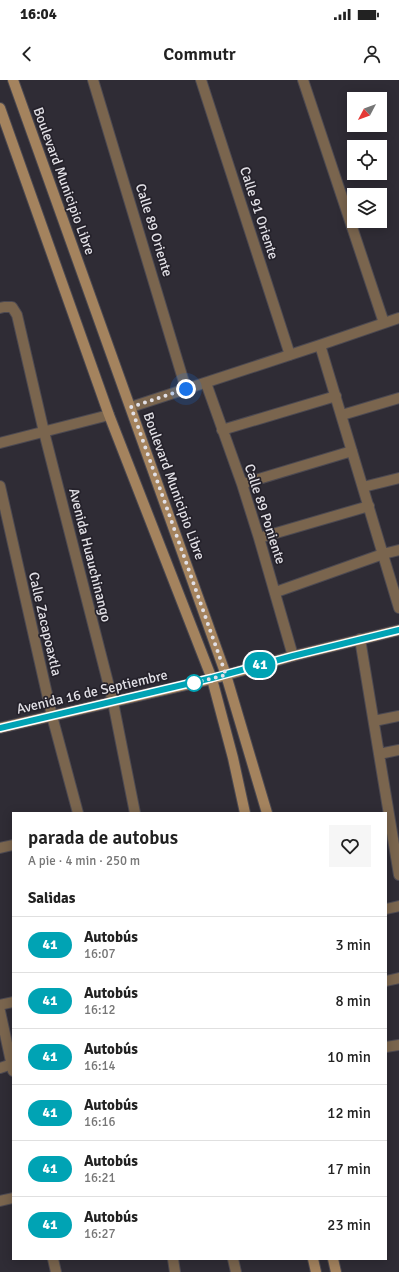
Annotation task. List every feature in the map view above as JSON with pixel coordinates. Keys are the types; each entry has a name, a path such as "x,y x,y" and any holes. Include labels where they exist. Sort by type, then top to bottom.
{"main road":[{"name":"Boulevard Municipio Libre","path":"13,80 226,675 267,812"},
{"path":"0,108 109,415 212,678 233,758 245,812"},
{"name":"Avenida 16 de Septiembre","path":"0,728 226,675 293,656 399,630"},
{"path":"313,1260 316,1272"},
{"path":"333,1260 336,1272"}],"street":[{"name":"Calle 89 Oriente","path":"93,80 186,389"},
{"name":"Calle 91 Oriente","path":"201,80 290,355"},
{"path":"303,80 384,323"},
{"name":"Avenida Huauchinango","path":"0,308 12,307 17,315 44,432 113,702 135,812"},
{"path":"131,407 399,318"},
{"path":"320,345 399,608"},
{"name":"Calle 89 Poniente","path":"206,383 242,484 276,592 293,656"},
{"path":"222,430 336,396"},
{"path":"342,415 399,398"},
{"path":"0,443 109,415"},
{"path":"242,484 352,451"},
{"path":"363,487 399,478"},
{"name":"Calle Zacapoaxtla","path":"0,486 52,716 78,812"},
{"path":"259,538 369,506"},
{"path":"276,592 383,554 399,550"},
{"path":"360,639 379,754 396,830 399,875"},
{"path":"374,721 399,716"},
{"path":"379,754 399,750"},
{"path":"0,848 12,845"},
{"path":"387,909 399,906"},
{"path":"387,981 399,978"},
{"path":"0,1005 12,1002"},
{"path":"0,1011 9,1038 12,1068 0,1068"},
{"path":"387,1047 399,1044"},
{"path":"0,1201 12,1198"},
{"path":"53,1260 56,1272"},
{"path":"173,1260 175,1272"},
{"path":"233,1260 236,1272"}],"bus line":[{"name":"41","path":"0,728 212,678 399,630"}],"route":[{"path":"186,389 131,407 226,675 194,683"}]}
